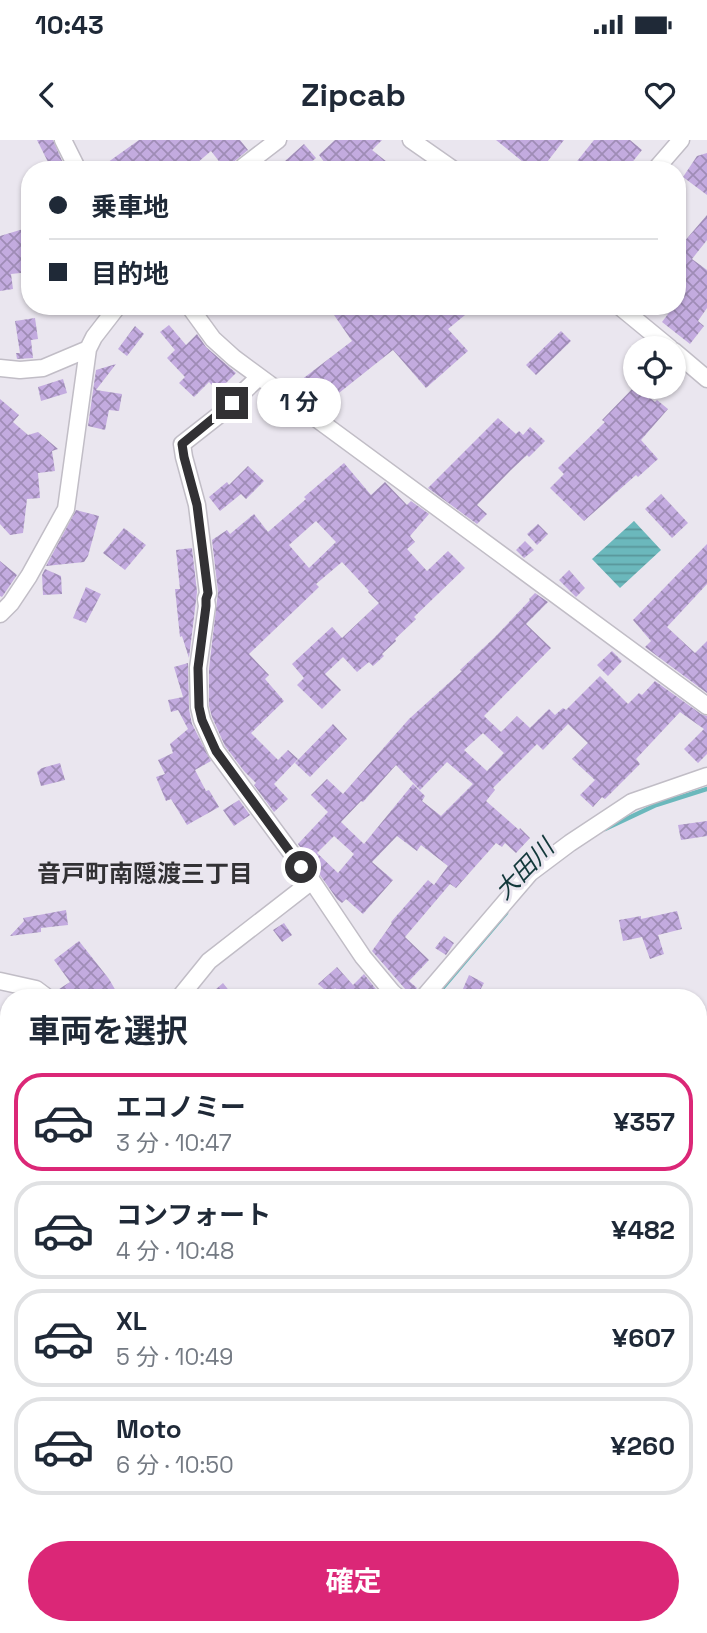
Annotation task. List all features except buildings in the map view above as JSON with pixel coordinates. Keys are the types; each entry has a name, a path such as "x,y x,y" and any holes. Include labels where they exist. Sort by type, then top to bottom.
{"street":[{"path":"63,140 74,161"},
{"path":"251,161 278,140"},
{"path":"411,140 441,161"},
{"path":"663,161 681,140"},
{"path":"0,614 29,576 66,509 88,349 111,315"},
{"path":"196,315 213,339 234,358 707,706"},
{"path":"630,315 655,336"},
{"path":"0,368 43,368 88,349"},
{"path":"686,362 707,379"},
{"path":"259,377 219,415 182,444 197,505 208,593 198,668 199,707 216,751 312,881 363,957 390,989"},
{"path":"431,989 530,873 632,802 707,776"},
{"path":"186,989 209,961 312,881"},
{"path":"0,981 28,989"}],"water":[{"path":"634,521 661,550 620,588 592,559"}],"waterway":[{"name":"大田川","path":"605,829 656,805 707,789"},
{"name":"大田川","path":"442,989 506,913"}],"district":[{"name":"音戸町南隠渡三丁目","path":"145,873"}],"route":[{"path":"232,403 182,444 197,505 208,593 198,668 199,707 216,751 301,867"}]}
